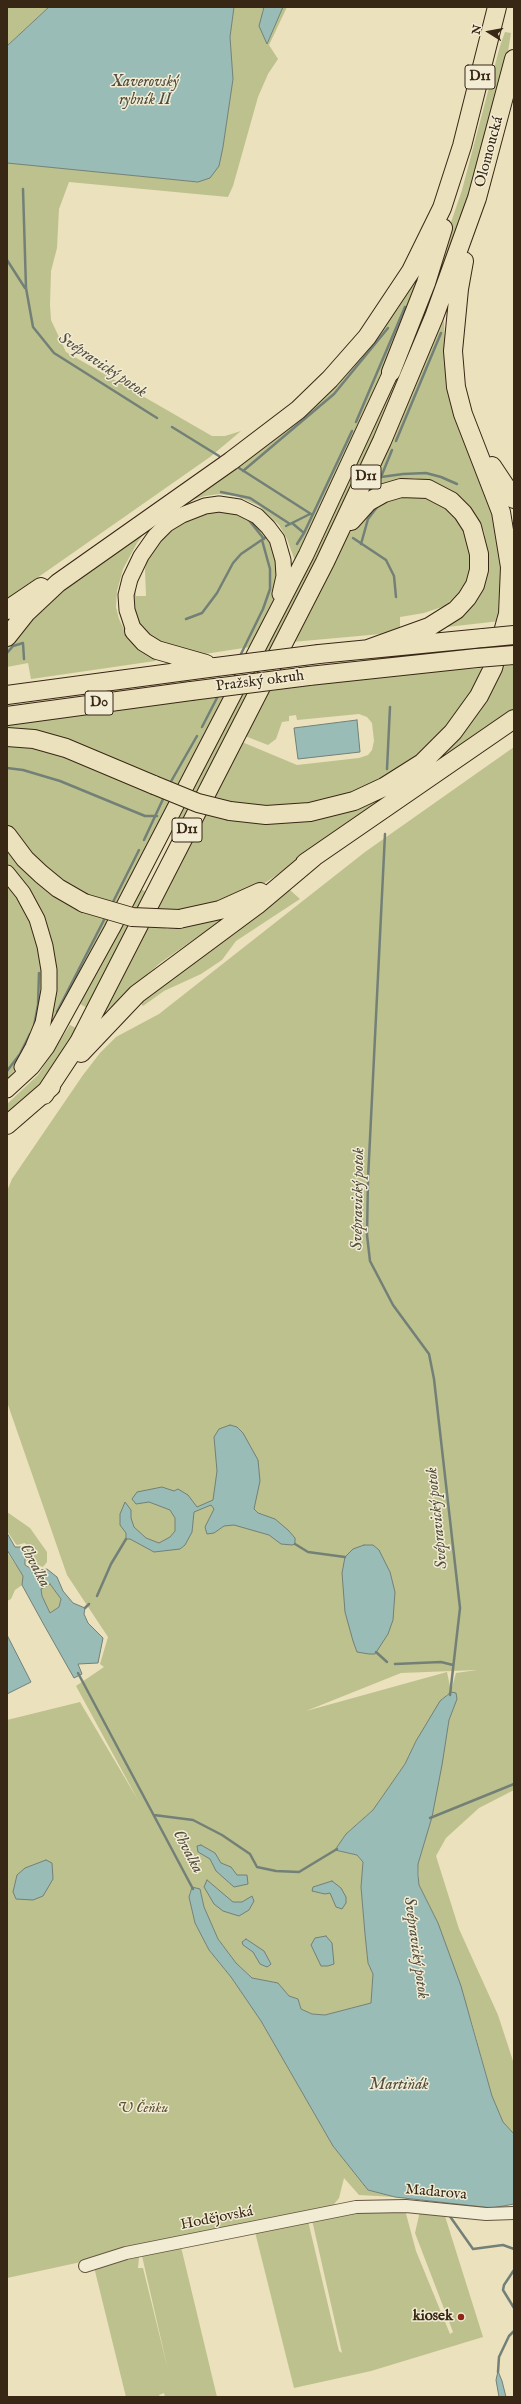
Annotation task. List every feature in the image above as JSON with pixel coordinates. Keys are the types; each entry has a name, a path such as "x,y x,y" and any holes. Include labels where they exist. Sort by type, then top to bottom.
{"highway":[{"name":"Olomoucká","path":"462,146 497,7"},
{"name":"Olomoucká","path":"478,198 514,59"},
{"name":"D11","path":"391,372 433,262 462,146"},
{"path":"7,610 105,548 271,432 314,396 342,367 381,318 417,261 442,208 462,146"},
{"name":"D11","path":"7,1125 44,1095 79,1042 325,562 404,390 478,198"},
{"path":"7,737 34,739 66,748 198,803 230,811 271,815 310,812 354,801 384,787 413,770 446,740 467,714 489,676 499,651 508,614 510,590 509,556 501,512 462,414 453,368 455,323 461,273 478,198"},
{"path":"455,323 460,372 472,420 490,461 514,498"},
{"path":"325,562 362,508 376,497 392,490 419,488 444,496 463,513 472,527 478,545 479,570 475,585 462,604 429,627 368,649"},
{"path":"7,637 18,622 42,597 105,548"},
{"path":"134,631 144,642 157,650 208,667"},
{"name":"Pražský okruh","path":"7,695 208,667 319,654 514,635"},
{"name":"Pražský okruh","path":"7,716 191,690 309,676 514,655"},
{"path":"7,835 25,859 41,874 58,888 84,903 110,912 132,917 180,919 208,914 241,902 270,886 514,719"},
{"path":"44,1095 101,1030 137,994 257,905 314,857"}],"main road":[{"path":"7,1090 32,1066 55,1033 112,929 327,513 391,372"},
{"path":"134,631 128,617 126,595 130,579 145,549 161,530 182,515 205,506 219,504 239,507 257,516 273,533 280,546 284,568 283,584 266,630"},
{"path":"7,873 23,893 37,919 46,952 50,980 46,1007 37,1040 25,1063 7,1084"}],"street":[{"name":"Madarova","path":"356,2207 406,2206 486,2214 514,2213"},
{"name":"Hodějovská","path":"85,2266 126,2253 356,2207"}],"green space":[{"path":"7,7 49,7 7,46"},
{"path":"234,7 264,7 262,12 267,44 283,7 287,7 269,45 278,59 268,74 258,97 233,186 228,197 69,182 59,209 57,248 51,271 50,305 51,320 66,352 212,436 225,436 241,431 210,457 7,599 7,163 198,182 223,147 233,79 230,37"},
{"path":"505,32 511,33 506,64 473,192 379,440 184,828 172,822 441,252 462,190"},
{"path":"419,274 405,316 355,436 295,561 287,539 279,525 259,506 237,496 219,494 205,496 186,502 252,452"},
{"path":"444,320 445,355 502,550 500,621 447,627 487,551 484,532 476,515 457,494 431,481 414,478 398,479 369,490 439,328"},
{"path":"392,494 440,498 471,537 470,574 464,588 445,606 424,613 400,617 400,630 392,633 292,642 354,523"},
{"path":"229,508 261,524 279,557 275,596 250,647 198,655 153,644 132,616 134,575 136,596 146,596 145,569 150,549 182,519"},
{"path":"147,530 137,543 123,569 117,591 116,607 119,619 128,637 139,649 158,658 155,661 31,679 28,663 7,667 7,648 42,605"},
{"path":"514,665 514,712 262,885 240,896 166,914 166,929 223,919 160,963 105,1012 103,1011 204,813 228,819 398,786 500,667"},
{"path":"486,668 466,705 412,763 350,796 278,809 211,799 242,742 297,765 359,758 368,755 372,750 374,741 372,723 367,717 359,714 297,720 296,715 289,716 289,721 282,722 276,739 268,745 245,736 266,692 304,685 457,669"},
{"path":"224,697 177,787 7,731 7,724 174,701"},
{"path":"7,742 42,747 170,801 63,1012 50,1030 56,988 41,913 34,897 7,863 7,849 75,908 81,911 65,886 15,837 7,825"},
{"name":"U Čeňku","path":"514,747 514,1790 479,1808 446,1838 436,1856 459,1929 498,2015 514,2064 514,2134 503,2122 492,2096 472,2023 438,1923 419,1885 418,1864 432,1817 449,1720 456,1699 447,1694 416,1741 405,1764 373,1810 346,1834 335,1850 357,1855 363,1862 361,1887 365,1934 368,1963 373,1974 371,2003 325,2015 312,2014 301,2009 298,1999 289,1996 278,1983 252,1978 236,1963 218,1939 204,1907 200,1889 190,1891 189,1897 195,1923 209,1950 231,1977 261,2021 333,2146 368,2190 395,2197 359,2195 344,2178 339,2198 331,2208 7,2278 7,1720 80,1702 138,1800 76,1686 104,1667 100,1664 108,1637 67,1575 7,1402 7,1191 12,1179 83,1075 100,1053 116,1037 159,1014 365,852","holes":["477,1670 456,1673 451,1691 447,1672 306,1711 401,1673"]},
{"path":"7,884 15,892 35,931 43,974 41,1015 16,1069 7,1079"},
{"path":"139,888 150,894 91,1010 80,1004"},
{"path":"290,890 300,899 236,941 222,960 201,974 164,991 143,1006 140,1002 173,972"},
{"path":"70,1025 80,1030 57,1068 7,1117 7,1104 38,1075"},
{"path":"7,1512 30,1528 47,1552 47,1562 43,1567 26,1561 30,1555 25,1543 17,1545 7,1531"},
{"path":"7,1552 23,1576 22,1585 15,1590 11,1599 7,1601"},
{"path":"50,1584 61,1599 59,1607 50,1613 42,1596 41,1589"},
{"path":"405,2210 416,2251 450,2334 453,2332 415,2233 420,2211 444,2213 483,2337 371,2371 294,2388 255,2232 308,2221 339,2351 342,2353 312,2220 367,2211"},
{"path":"181,2247 217,2397 165,2397 164,2393 159,2395 160,2397 126,2397 94,2267 139,2257 138,2268 143,2268 168,2370 142,2256"}],"water":[{"name":"Xaverovský rybník II","path":"49,7 234,7 230,37 233,79 219,166 210,178 198,182 7,163 7,46"},
{"path":"264,7 283,7 267,44 259,26"},
{"path":"357,720 360,752 298,759 294,728"},
{"path":"230,1425 237,1427 243,1433 258,1460 260,1481 254,1509 258,1513 275,1519 288,1530 295,1538 295,1544 281,1544 269,1535 234,1525 224,1526 214,1533 207,1534 205,1527 214,1509 211,1505 194,1512 192,1532 185,1545 180,1549 154,1552 130,1539 126,1539 126,1533 120,1525 120,1514 125,1502 131,1510 131,1518 134,1527 146,1538 159,1543 170,1537 175,1531 175,1518 170,1510 149,1502 136,1504 132,1499 137,1492 162,1487 174,1491 178,1489 188,1495 197,1507 213,1500 217,1471 214,1437 219,1429"},
{"path":"7,1533 15,1547 26,1547 29,1554 25,1559 25,1565 35,1571 47,1569 57,1577 63,1591 73,1603 85,1608 84,1614 88,1623 103,1638 98,1663 78,1664 82,1674 74,1678 22,1585 23,1576 7,1550","holes":["50,1584 61,1599 59,1607 50,1613 42,1596 41,1589"]},
{"path":"364,1545 373,1545 379,1550 390,1572 395,1592 393,1620 388,1634 375,1654 357,1652 345,1612 342,1573 345,1557 353,1549"},
{"path":"7,1635 31,1682 7,1694"},
{"name":"Martiňák","path":"451,1692 456,1693 457,1699 449,1720 432,1817 418,1864 418,1875 419,1885 438,1923 461,1986 492,2096 503,2122 514,2134 514,2204 492,2208 395,2197 368,2190 333,2146 261,2021 231,1977 209,1950 195,1923 189,1897 192,1887 200,1889 204,1907 218,1939 236,1963 252,1978 278,1983 289,1996 298,1999 301,2009 312,2014 325,2015 371,2003 373,1974 368,1963 365,1934 361,1887 363,1862 357,1855 335,1850 346,1834 373,1810 405,1764 416,1741 440,1701"},
{"path":"201,1845 215,1853 221,1863 231,1867 237,1875 247,1875 248,1884 234,1887 216,1871 210,1859 198,1852 197,1846"},
{"path":"46,1860 52,1863 53,1879 43,1896 33,1900 16,1899 13,1892 17,1875 25,1868"},
{"path":"207,1880 233,1902 242,1902 252,1896 254,1901 249,1910 239,1916 223,1911 214,1904 204,1887"},
{"path":"332,1881 341,1888 346,1897 346,1903 342,1909 336,1907 330,1893 325,1894 312,1891 313,1887"},
{"path":"326,1936 332,1943 334,1964 321,1966 311,1945 315,1938"},
{"path":"246,1939 264,1951 271,1964 270,1965 267,1967 260,1964 253,1952 243,1945 242,1942"},
{"path":"498,2371 506,2397 499,2397 496,2380"}],"waterway":[{"name":"Svépravický potok","path":"23,189 26,288 33,327 54,353 157,418"},
{"path":"7,260 25,288"},
{"path":"356,422 405,307"},
{"path":"243,471 334,394 388,328"},
{"path":"396,441 441,333"},
{"name":"Svépravický potok","path":"172,427 219,456"},
{"path":"292,523 304,533 352,431"},
{"path":"381,477 392,450"},
{"name":"Svépravický potok","path":"239,468 311,514"},
{"path":"381,477 426,473 441,477 457,484"},
{"path":"221,492 250,498 290,524"},
{"path":"361,544 368,519 377,507"},
{"path":"286,526 310,514"},
{"path":"248,519 264,539"},
{"path":"297,544 304,533"},
{"path":"186,619 202,613 217,593 233,563 241,554 266,537"},
{"name":"Svépravický potok","path":"353,538 386,560 394,576 396,597"},
{"path":"240,656 263,609 270,589 270,569 262,540"},
{"path":"7,653 13,646 23,643 24,659"},
{"path":"202,727 219,694"},
{"name":"Svépravický potok","path":"387,769 390,707"},
{"path":"169,785 197,736"},
{"path":"7,768 23,770 60,781 145,816 157,816"},
{"path":"144,840 164,797"},
{"name":"Svépravický potok","path":"385,834 368,1179 367,1235 370,1261 393,1305 429,1354 434,1379 460,1608 450,1695"},
{"path":"112,904 139,850"},
{"path":"57,1012 106,916"},
{"path":"34,1026 38,1005 39,973"},
{"path":"7,1071 20,1054 30,1034"},
{"path":"97,1596 111,1564 126,1539"},
{"path":"295,1544 308,1552 345,1557"},
{"path":"85,1608 89,1604"},
{"path":"376,1652 387,1662"},
{"path":"395,1664 441,1662 453,1665"},
{"name":"Chvalka","path":"78,1673 193,1889"},
{"path":"430,1818 514,1784"},
{"path":"154,1815 193,1820 222,1835 250,1854 257,1867 276,1871 299,1872 337,1849"},
{"name":"Svépravický potok","path":"449,2215 473,2249 503,2245 514,2249"},
{"name":"Svépravický potok","path":"514,2270 504,2285 503,2290 514,2308"},
{"name":"Svépravický potok","path":"498,2372 499,2357 509,2336 514,2331"}],"place":[{"name":"kiosek","path":"461,2317"}]}
